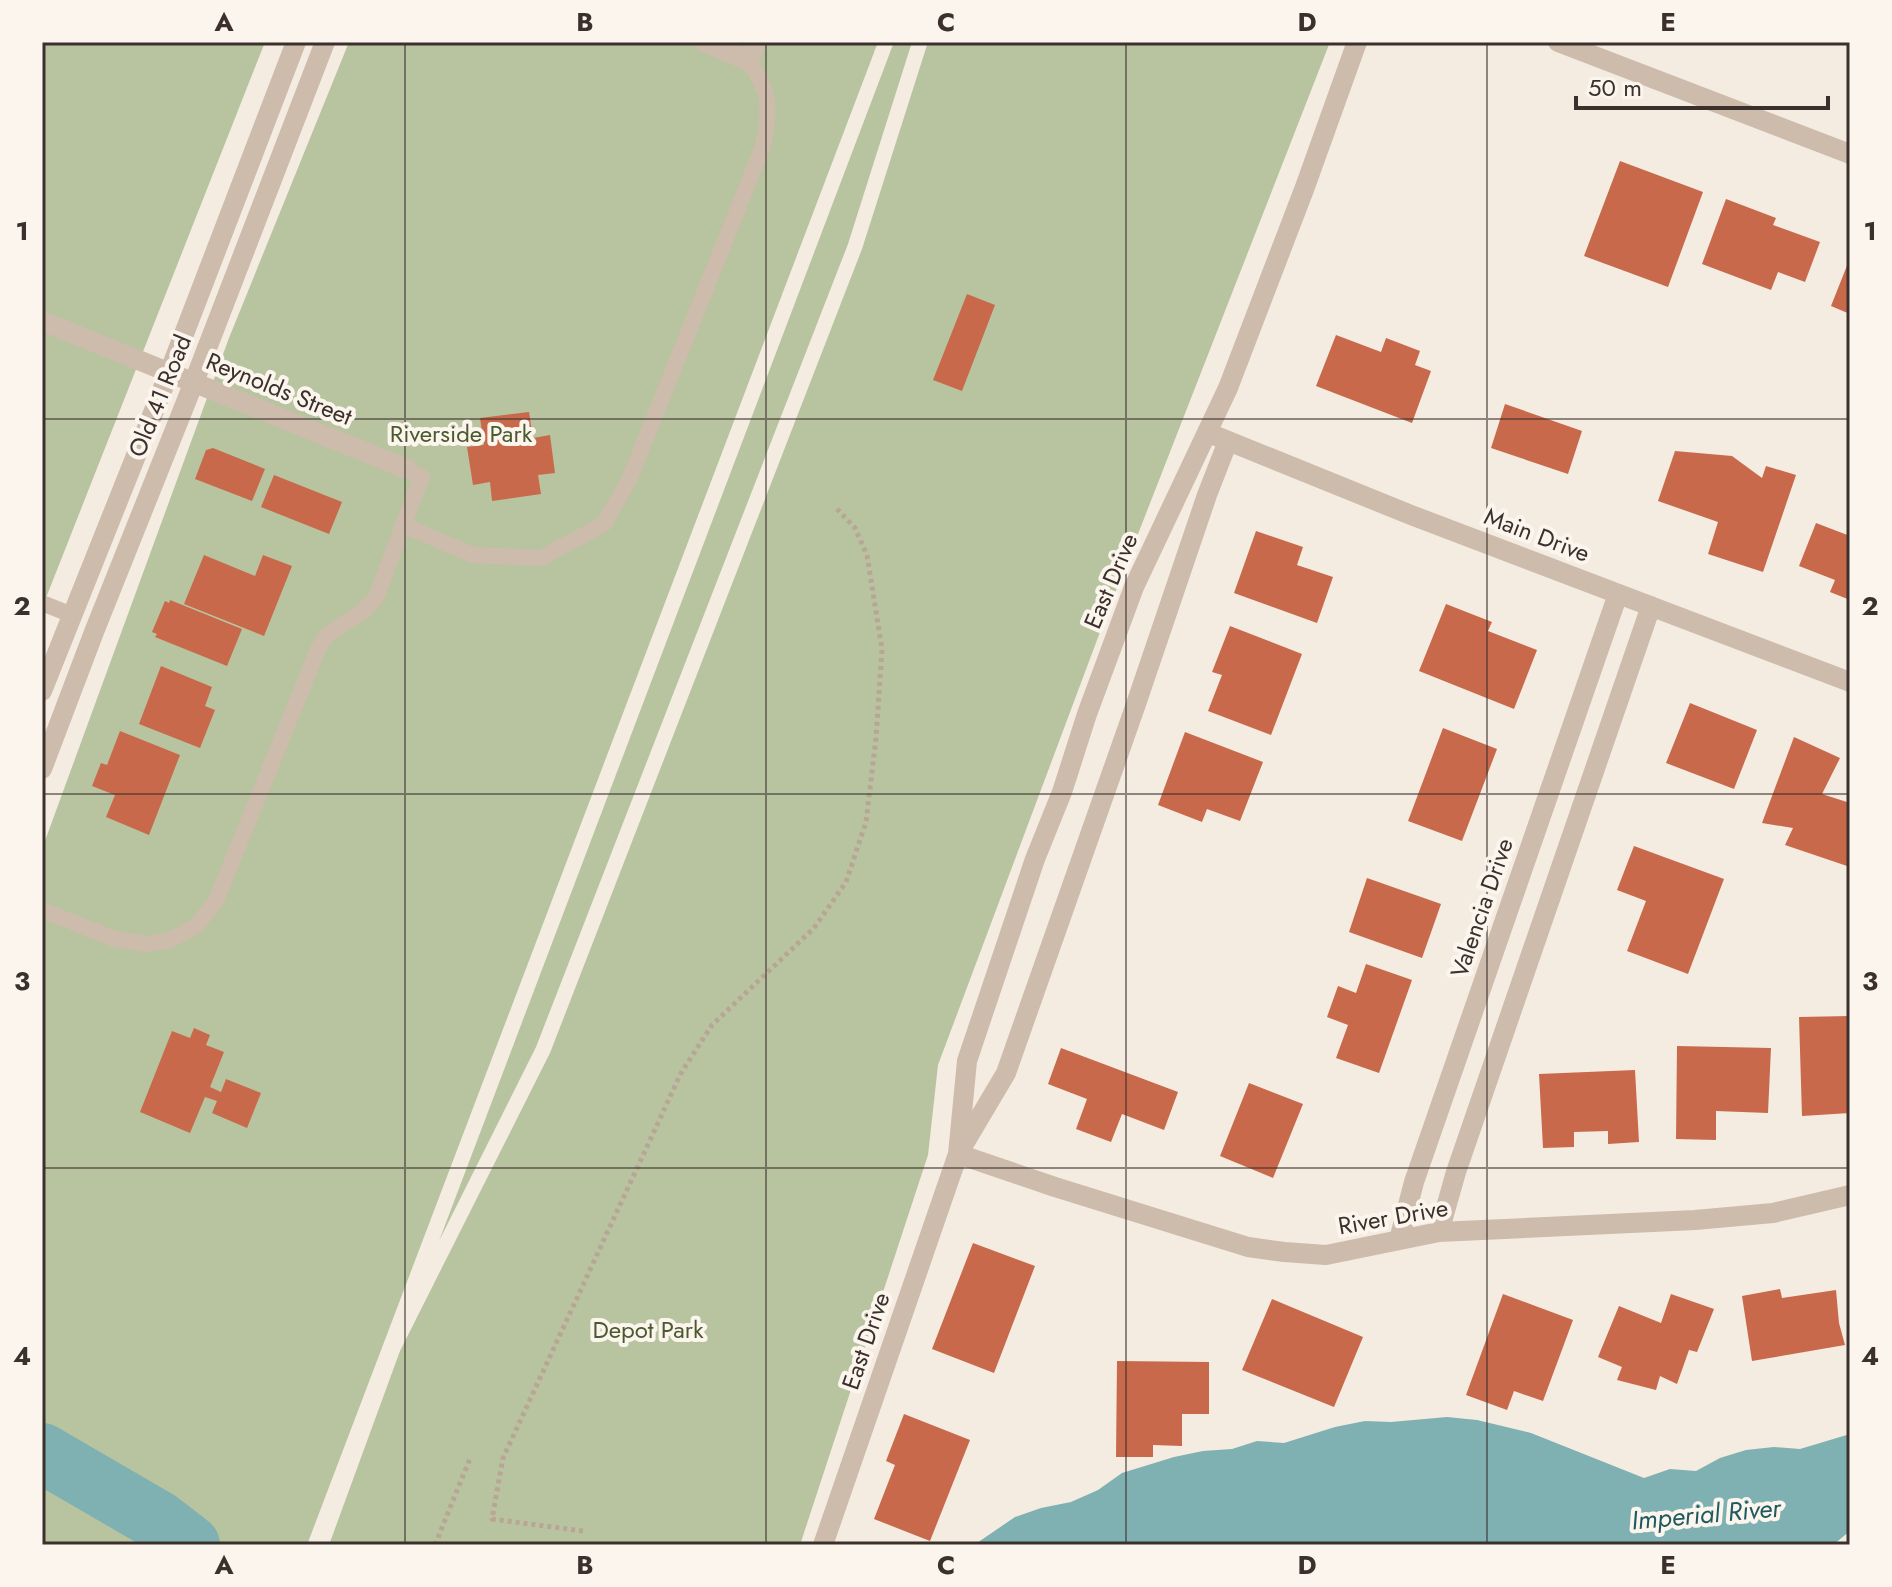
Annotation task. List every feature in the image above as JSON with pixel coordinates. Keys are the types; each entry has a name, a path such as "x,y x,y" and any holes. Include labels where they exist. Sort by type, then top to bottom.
{"street":[{"name":"Old 41 Road","path":"42,691 296,42"},
{"name":"Old 41 Road","path":"42,769 325,42"},
{"path":"704,42 753,51"},
{"name":"East Drive","path":"958,1154 967,1061 1087,714 1134,587 1239,360 1357,42"},
{"path":"1558,42 1850,154"},
{"name":"Reynolds Street","path":"42,321 407,469"},
{"name":"Main Drive","path":"1207,433 1411,515 1850,682"},
{"name":"East Drive","path":"823,1545 958,1154 1006,1073 1228,441"},
{"name":"Valencia Drive","path":"1399,1240 1414,1182 1618,594"},
{"path":"1439,1232 1461,1157 1651,606"},
{"name":"River Drive","path":"958,1154 1248,1247 1326,1255 1439,1232 1695,1220 1773,1213 1850,1195"}],"lane":[{"path":"403,525 473,555 541,558 604,524 630,478 763,146 768,114 766,93 753,51"},
{"path":"42,910 115,939 146,944 170,940 196,926 216,901 318,649 327,635 363,611 376,598 422,477 407,469"},
{"path":"42,603 72,615"}],"path":[{"path":"583,1531 492,1519 503,1458 681,1073 712,1025 814,928 846,882 866,822 882,649 867,555 855,528 837,509"},
{"path":"435,1545 471,1456"}],"green space":[{"path":"42,42 265,42 42,608"},
{"name":"Riverside Park","path":"349,42 878,42 307,1545 42,1545 42,849 229,338"},
{"path":"894,42 912,42 848,244 536,1047 439,1241"},
{"name":"Depot Park","path":"928,42 1330,42 1106,616 938,1065 928,1155 800,1545 329,1545 400,1351 550,1053 862,249"}],"water":[{"path":"1447,1417 1477,1420 1531,1433 1644,1478 1670,1469 1696,1471 1720,1458 1746,1450 1774,1447 1800,1449 1850,1434 1850,1531 1833,1545 974,1545 1015,1517 1071,1502 1098,1490 1122,1473 1174,1457 1232,1449 1257,1441 1284,1443 1365,1421"}],"building":[{"path":"1620,161 1703,192 1668,287 1584,256"},
{"path":"1726,199 1776,218 1773,225 1820,242 1805,282 1778,272 1771,290 1702,264"},
{"path":"1850,258 1850,314 1831,306"},
{"path":"967,294 995,305 962,391 933,380"},
{"path":"1336,335 1381,352 1386,338 1420,351 1415,365 1431,371 1412,423 1316,386"},
{"path":"1505,404 1582,431 1568,474 1491,448"},
{"path":"529,412 533,438 550,435 555,473 538,475 541,494 492,501 490,482 473,485 467,447 484,445 480,418"},
{"path":"213,448 265,469 252,501 195,479 206,450"},
{"path":"1675,451 1732,456 1762,478 1766,466 1796,475 1763,572 1708,554 1718,522 1658,501"},
{"path":"274,475 342,502 329,534 261,507"},
{"path":"1816,523 1850,536 1850,600 1830,592 1835,580 1799,566"},
{"path":"1256,531 1303,547 1297,565 1333,577 1317,623 1234,593"},
{"path":"204,555 255,576 263,555 292,566 264,636 184,604"},
{"path":"170,600 242,629 227,666 155,637 157,634 152,632 165,601 169,603"},
{"path":"1446,604 1492,622 1488,631 1537,650 1514,709 1419,671"},
{"path":"1230,626 1302,654 1271,735 1208,711 1222,675 1212,672"},
{"path":"161,666 212,687 205,706 215,710 200,748 139,724"},
{"path":"1690,703 1757,730 1734,789 1666,763"},
{"path":"1443,728 1497,749 1462,841 1408,821"},
{"path":"120,731 180,755 149,835 106,817 115,795 92,786 101,763 107,765"},
{"path":"1185,732 1263,762 1240,821 1207,809 1202,822 1158,805"},
{"path":"1794,737 1840,758 1822,794 1850,803 1850,867 1785,845 1793,828 1762,823"},
{"path":"1634,846 1724,879 1688,974 1627,951 1646,901 1617,890"},
{"path":"1367,878 1441,904 1422,958 1349,932"},
{"path":"1366,964 1412,980 1379,1073 1336,1058 1348,1025 1327,1017 1338,986 1356,993"},
{"path":"1850,1016 1850,1113 1802,1116 1799,1017"},
{"path":"194,1028 210,1035 206,1045 224,1052 210,1087 221,1092 226,1079 261,1093 247,1128 212,1113 217,1101 205,1097 190,1133 140,1112 172,1031 190,1038"},
{"path":"1677,1046 1771,1048 1768,1113 1716,1111 1716,1140 1676,1139"},
{"path":"1061,1048 1178,1092 1164,1130 1122,1114 1111,1142 1076,1129 1087,1099 1048,1084"},
{"path":"1635,1070 1639,1142 1608,1144 1608,1131 1574,1132 1574,1147 1543,1148 1539,1074"},
{"path":"1249,1083 1303,1104 1273,1178 1220,1156"},
{"path":"973,1243 1035,1266 994,1373 932,1349"},
{"path":"1780,1289 1782,1298 1836,1290 1845,1345 1752,1361 1742,1296"},
{"path":"1503,1294 1573,1320 1543,1401 1514,1391 1507,1410 1466,1395"},
{"path":"1671,1294 1714,1309 1697,1352 1689,1350 1677,1384 1660,1376 1656,1390 1617,1380 1622,1367 1598,1357 1619,1306 1661,1323"},
{"path":"1272,1299 1363,1337 1334,1407 1242,1370"},
{"path":"1117,1361 1209,1362 1209,1414 1182,1414 1182,1446 1153,1445 1153,1457 1116,1457"},
{"path":"904,1414 970,1440 930,1541 874,1519 895,1465 886,1461"}],"waterway":[{"name":"Imperial River","path":"42,1453 159,1521 190,1545"}]}
